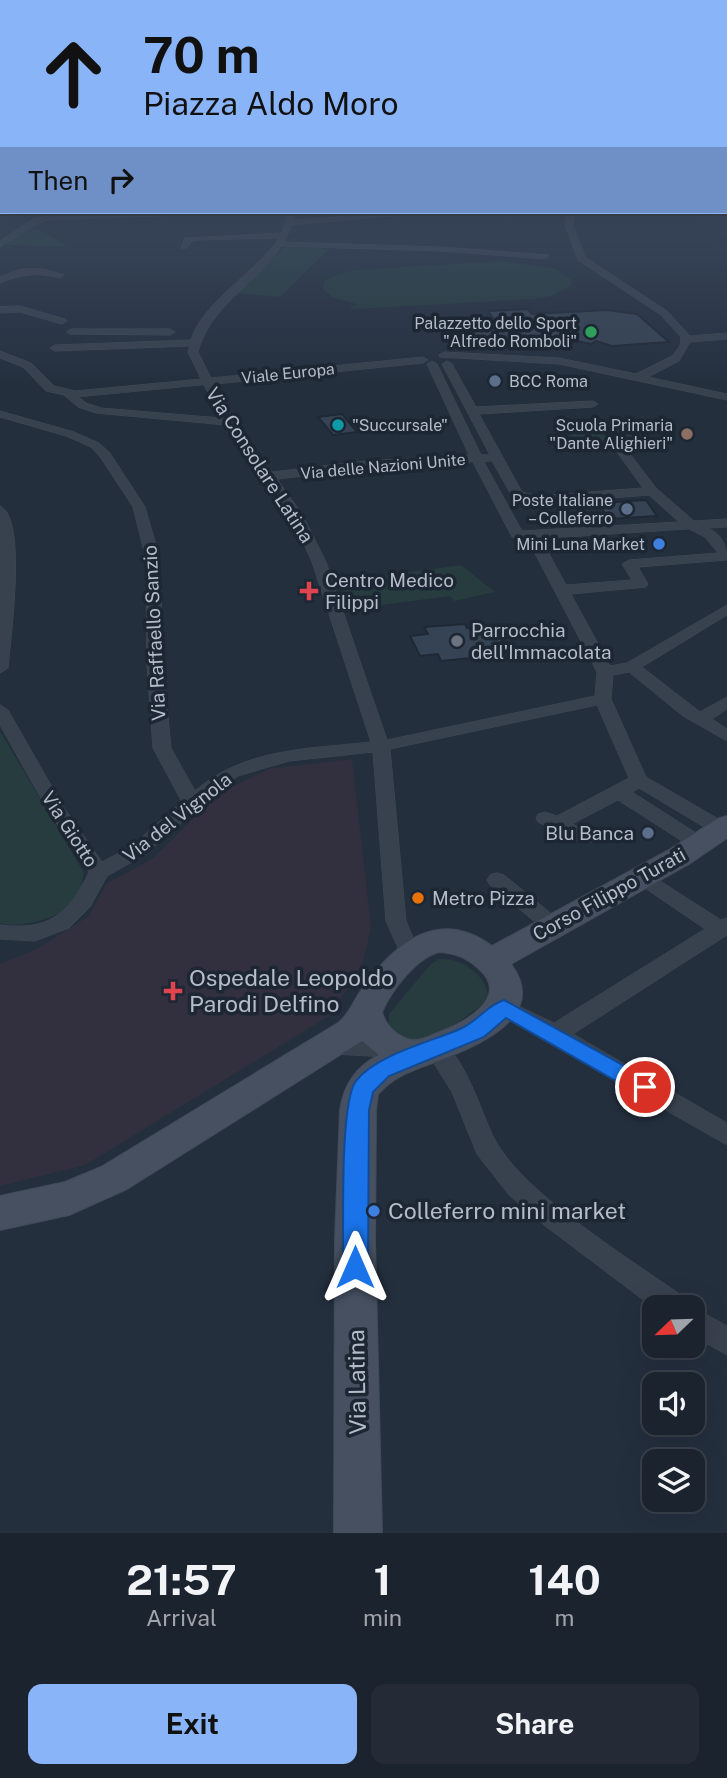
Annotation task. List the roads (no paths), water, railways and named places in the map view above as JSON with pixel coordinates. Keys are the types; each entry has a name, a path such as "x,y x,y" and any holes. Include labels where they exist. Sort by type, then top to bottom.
{"main road":[{"name":"Corso Filippo Turati","path":"490,961 717,836"},
{"path":"0,1213 69,1198 114,1178 330,1045 356,1027 365,1011 410,954 421,945 439,941 467,946 490,961 506,982 507,997 504,1007 476,1031 417,1051 373,1033 365,1011"},
{"name":"Via Latina","path":"358,1533 355,1267 358,1110 363,1088 373,1075 417,1051"}],"street":[{"path":"184,246 187,242"},
{"path":"197,338 209,318 279,242"},
{"path":"324,242 546,257"},
{"path":"575,242 582,260 666,315 684,332 684,348 675,360 638,377"},
{"path":"0,279 38,266 60,275"},
{"path":"0,310 20,309 62,321"},
{"path":"72,332 197,338"},
{"path":"686,339 727,336"},
{"path":"55,348 197,338"},
{"name":"Via Consolare Latina","path":"197,338 194,356 229,422 296,514 313,545 381,746 396,921 410,954"},
{"path":"0,354 27,365 50,389 69,394 82,405 100,411 229,422"},
{"name":"Viale Europa","path":"69,394 428,362 432,355 448,360"},
{"path":"448,360 554,360 727,397"},
{"path":"448,360 566,368 727,403"},
{"path":"448,360 470,411 515,493 523,498 538,500 652,491"},
{"path":"428,362 513,530 526,535 727,523"},
{"path":"470,411 593,404"},
{"name":"Via Raffaello Sanzio","path":"0,414 70,434 91,443 106,456 139,507 153,559 155,665 161,742 165,757 192,803"},
{"path":"620,448 652,491 690,525 710,534 727,555"},
{"name":"Via delle Nazioni Unite","path":"270,476 366,466 495,458"},
{"path":"0,510 5,522 8,570 0,668"},
{"path":"526,535 561,590 605,673 603,699 639,780 717,836"},
{"path":"561,590 641,584 629,564 727,555"},
{"path":"605,673 632,667 727,609"},
{"path":"632,667 700,719 727,736"},
{"name":"Via del Vignola","path":"99,872 139,850 222,778 263,761 381,746 603,699"},
{"path":"700,719 727,702"},
{"name":"Via Giotto","path":"0,710 56,809 99,872 82,906 63,922 35,932 0,932"},
{"path":"587,838 551,821 619,792 639,780"},
{"path":"619,792 717,836"},
{"path":"555,1034 723,927 643,877"},
{"path":"497,880 552,925"},
{"path":"504,1007 720,1131"},
{"path":"330,1045 368,1045 417,1051 462,1088 486,1147 517,1187 659,1295"},
{"path":"705,1328 727,1342"}],"place":[{"name":"Palazzetto dello Sport \"Alfredo Romboli\"","path":"591,332"},
{"name":"BCC Roma","path":"495,381"},
{"name":"\"Succursale\"","path":"338,425"},
{"name":"Scuola Primaria \"Dante Alighieri\"","path":"687,434"},
{"name":"Poste Italiane – Colleferro","path":"627,509"},
{"name":"Mini Luna Market","path":"659,544"},
{"name":"Centro Medico Filippi","path":"309,591"},
{"name":"Parrocchia dell'Immacolata","path":"457,641"},
{"name":"Blu Banca","path":"648,833"},
{"name":"Metro Pizza","path":"418,898"},
{"name":"Ospedale Leopoldo Parodi Delfino","path":"173,991"},
{"name":"Colleferro mini market","path":"374,1211"}]}
